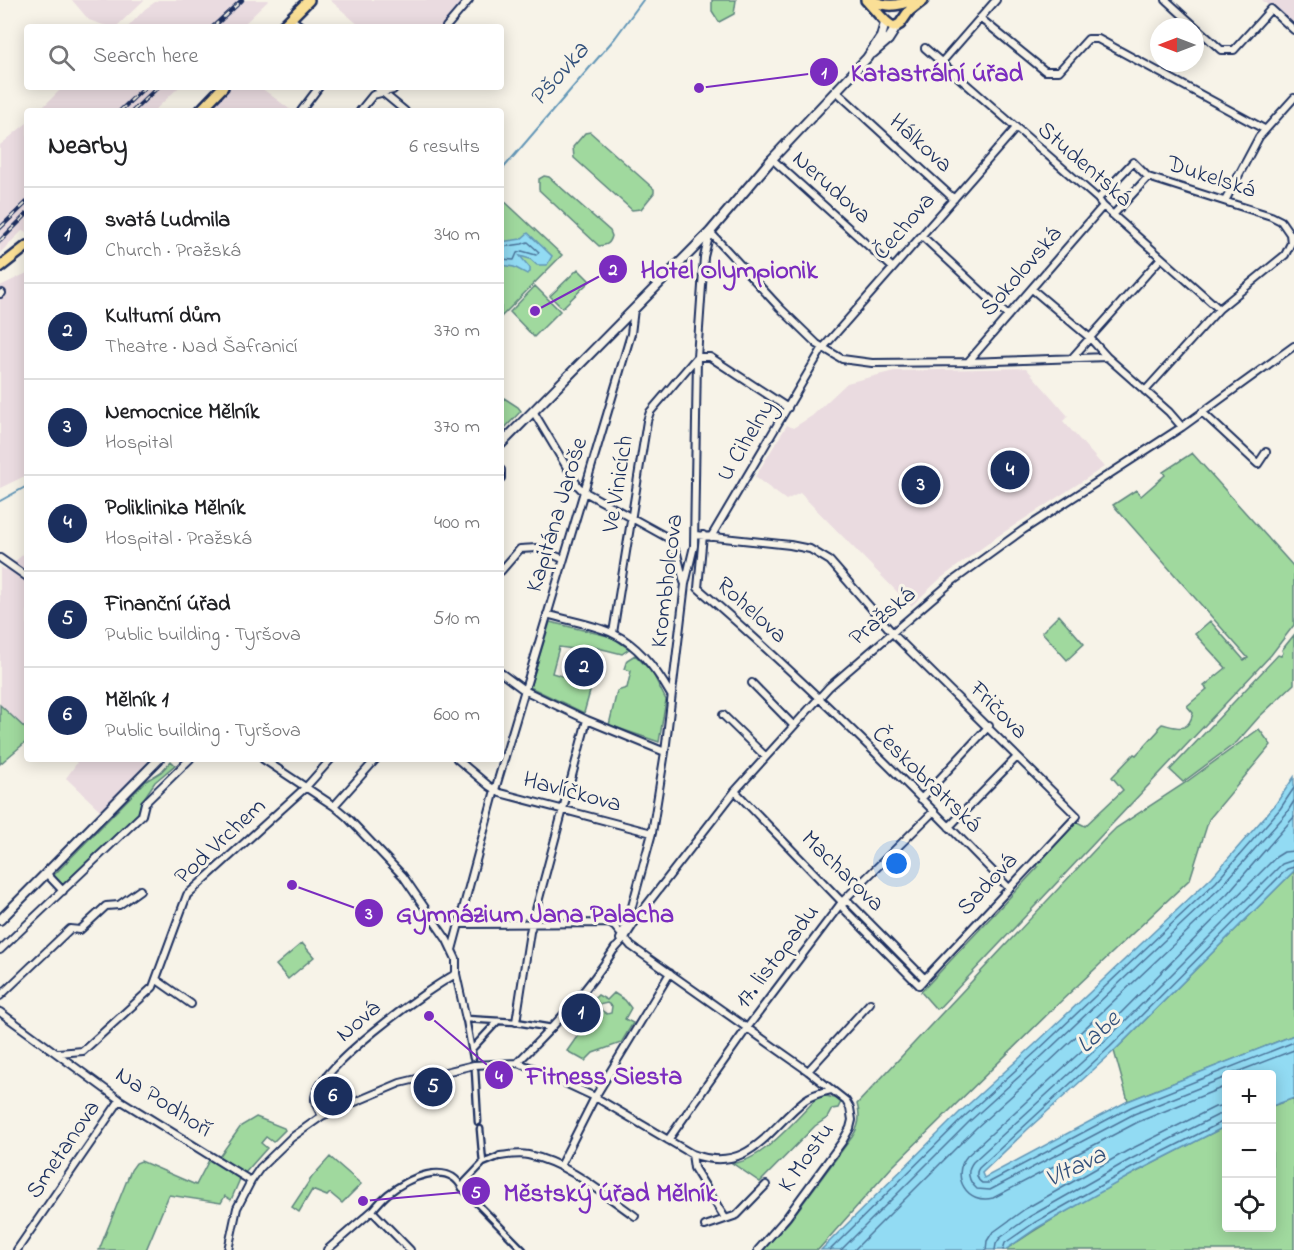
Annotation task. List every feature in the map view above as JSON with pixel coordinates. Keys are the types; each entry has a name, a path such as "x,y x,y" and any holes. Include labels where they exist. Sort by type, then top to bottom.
{"main road":[{"path":"285,24 309,0"},
{"path":"868,0 893,6 903,12 900,22"},
{"path":"868,0 890,26 900,22 923,0"},
{"path":"884,21 884,10 912,0"},
{"path":"203,108 220,90"},
{"path":"0,267 24,248"}],"street":[{"path":"449,24 469,0"},
{"path":"941,63 996,0"},
{"path":"1166,0 1221,50 1233,50 1271,9 1294,30"},
{"path":"980,18 1045,71 1059,71 1088,39 1098,39 1264,129"},
{"path":"291,19 298,24"},
{"path":"504,441 710,232 772,159 867,58 881,37 884,21"},
{"path":"867,58 882,46 900,22"},
{"name":"Studentská","path":"925,48 1098,199 1103,206 1219,309"},
{"path":"303,108 317,90"},
{"path":"380,90 401,108"},
{"path":"362,108 373,95 393,90"},
{"name":"Hálkova","path":"836,92 954,199"},
{"path":"1225,201 1264,129 1294,98"},
{"name":"Čechova","path":"822,348 1016,128"},
{"name":"Nerudova","path":"772,159 893,268"},
{"name":"Dukelská","path":"1098,199 1133,162 1148,177 1281,221 1290,234 1291,243 1288,251 1281,260 1219,309"},
{"path":"1114,214 1148,177"},
{"name":"Sokolovská","path":"968,363 1103,206"},
{"path":"710,232 780,308 822,348 842,359 872,363 968,363 1107,357"},
{"name":"Krombholcova","path":"628,921 652,833 665,752 685,584 695,535 697,357 704,257 710,232"},
{"path":"922,236 1008,316"},
{"path":"1072,358 1161,258"},
{"path":"1032,289 1090,339 1169,412 1182,427"},
{"name":"Kapitána Jaroše","path":"504,759 631,334 634,309"},
{"path":"1145,391 1219,309"},
{"name":"Pražská","path":"616,946 621,935 735,791 817,698 954,580 1023,530 1182,427 1294,346"},
{"name":"U Cihelny","path":"711,537 822,348"},
{"path":"697,357 710,357 788,408"},
{"name":"Ve Vinicích","path":"613,633 647,421 650,412 697,357"},
{"path":"533,411 583,491 670,539 677,554 685,584"},
{"path":"1202,412 1258,464 1266,452"},
{"path":"695,535 711,537"},
{"name":"Rohelova","path":"703,535 698,588 817,698"},
{"name":"Fričova","path":"711,537 810,549 830,561 892,632 1077,816"},
{"path":"504,567 520,549 537,548 563,559"},
{"path":"0,558 24,575"},
{"path":"547,614 613,633 625,640 656,670 671,695 672,693"},
{"path":"504,676 524,690 587,720 665,752"},
{"path":"752,683 793,725"},
{"name":"Českobratrská","path":"817,698 934,811 1009,888"},
{"path":"723,715 765,756"},
{"path":"516,1022 532,923 587,720"},
{"path":"921,799 989,726"},
{"path":"949,827 1017,757"},
{"path":"0,920 156,762"},
{"path":"0,950 141,815 145,803 187,762"},
{"path":"268,762 347,816 403,876 428,909 452,950"},
{"name":"Pod Vrchem","path":"58,1053 83,1051 92,1045 153,987 173,927 187,895 306,787 328,762"},
{"path":"334,806 373,762"},
{"name":"Havlíčkova","path":"461,762 495,790 652,833"},
{"name":"Kapitána Jaroše","path":"466,1019 456,974 456,958 452,950 503,762"},
{"name":"Macharova","path":"735,791 842,902 849,902 925,979"},
{"name":"17. listopadu","path":"668,1140 747,1028 842,902 934,811"},
{"name":"Sadová","path":"842,902 843,908 919,985 1077,816"},
{"path":"46,874 63,891"},
{"path":"0,996 70,929 80,930 106,906 119,905 140,890"},
{"path":"634,896 638,903 643,905 648,903"},
{"name":"Pražská","path":"517,1064 553,1028 595,980 628,921 642,911"},
{"path":"460,924 628,921"},
{"path":"608,922 670,973 808,1071 831,1090"},
{"path":"560,1166 595,1097 670,973"},
{"name":"Nová","path":"322,1116 315,1100 316,1095 334,1069 359,1044 409,1004 456,974"},
{"path":"157,980 191,1004"},
{"path":"808,1071 870,1003"},
{"path":"0,1012 58,1053"},
{"path":"478,1122 474,1064 466,1019 516,1022 553,1028"},
{"path":"472,1049 498,1021"},
{"name":"Na Podhoří","path":"58,1053 120,1100 251,1181"},
{"path":"228,1250 237,1208 260,1168 291,1138 322,1116 400,1083 474,1064 517,1064"},
{"name":"K Mostu","path":"517,1064 533,1068 595,1097 692,1154 709,1160 722,1160 754,1148 805,1100 831,1090 846,1101 852,1120 850,1128 787,1217 758,1250"},
{"name":"Smetanova","path":"17,1250 120,1100"},
{"path":"480,1129 483,1162"},
{"path":"462,1188 483,1162 500,1156 526,1154 560,1166 596,1187 634,1216"},
{"path":"692,1154 694,1168 724,1218"},
{"path":"327,1250 388,1194 408,1181 438,1173 459,1181 462,1188 523,1250"},
{"path":"705,1226 737,1215 766,1185"},
{"path":"372,1211 410,1250"}],"shaded area":[{"path":"72,0 144,0 119,24 100,24 89,20"},
{"path":"158,0 269,0 244,24 131,24 145,9"},
{"path":"330,0 464,0 444,24 358,24"},
{"path":"1262,0 1294,0 1294,28 1274,10"},
{"path":"60,90 176,90 157,108 42,108"},
{"path":"225,90 264,90 288,108 207,108"},
{"path":"24,125 24,231 0,253 0,145"},
{"path":"24,274 24,476 0,488 0,286"},
{"path":"1026,368 1068,416 1063,421 1104,467 998,536 940,579 911,606 800,493 786,500 755,477 787,425 793,428 812,416 847,383 894,371"},
{"path":"24,554 24,727 0,705 0,567 5,570"},
{"path":"147,762 101,811 66,778 77,763"}],"green space":[{"path":"712,0 736,0 734,14 719,22 712,11"},
{"path":"590,132 654,189 654,193 641,209 632,210 574,158 573,147 585,133"},
{"path":"544,176 549,177 610,231 612,236 606,245 599,246 539,190 539,179"},
{"path":"504,201 562,255 504,314"},
{"path":"578,269 590,281 562,308 550,296"},
{"path":"535,286 560,311 534,337 510,312"},
{"path":"504,398 521,411 504,429"},
{"path":"1192,453 1294,567 1294,625 1271,655 936,1009 921,992 1077,822 1085,826 1123,790 1112,777 1134,754 1136,755 1159,730 1158,728 1162,724 1182,728 1188,724 1193,713 1187,706 1207,689 1204,686 1226,668 1195,634 1210,621 1244,660 1248,658 1113,505 1136,490 1141,496 1165,475 1163,472"},
{"path":"1059,615 1084,644 1067,660 1042,632"},
{"path":"550,622 608,636 629,649 622,654 586,645 574,649 559,647 552,673 579,681 591,688 584,713 530,687"},
{"path":"1294,635 1294,684 1259,717 1237,742 1183,782 1170,770 1278,655 1281,656 1282,650"},
{"path":"635,655 652,672 666,700 659,742 609,725 617,691 627,688 631,671 624,669 627,660"},
{"path":"0,705 24,727 24,744 0,764"},
{"path":"1259,729 1271,745 1209,819 1190,879 1058,1004 891,1168 818,1250 763,1250 789,1222 852,1137 859,1121 857,1104 1103,841 1116,828 1185,783"},
{"path":"170,762 175,765 155,782 142,801 138,813 61,886 53,876 146,781 161,772"},
{"path":"1294,871 1294,1035 1128,1101 1114,1051"},
{"path":"302,943 314,957 288,979 276,965"},
{"path":"614,993 625,1000 631,1008 625,1019 633,1023 621,1043 593,1053 585,1061 567,1051 581,1031 578,1025 598,1008 607,1014 611,1013 612,1006 607,1003 599,1005 595,998 598,995 607,1000"},
{"path":"822,1095 838,1099 841,1102 838,1108 832,1109 827,1118 815,1126 760,1182 732,1163 755,1156 767,1147"},
{"path":"1294,1098 1294,1250 1005,1250 1086,1200 1222,1128 1222,1232 1276,1232 1276,1105"},
{"path":"256,1117 285,1130 273,1142 266,1137 261,1143 267,1148 244,1174 219,1157 241,1126"},
{"path":"330,1157 361,1184 342,1203 330,1193 327,1196 312,1190 299,1212 292,1207 312,1177"},
{"path":"209,1160 240,1179 231,1200 225,1196 221,1203 169,1195 146,1250 99,1250 131,1170 136,1163 141,1161 196,1185"}],"water":[{"path":"528,233 552,256 547,265 537,265 530,259 520,256 530,268 527,274 514,267 504,265 504,242 521,239"},
{"path":"1294,777 1294,871 1114,1051 982,1173 984,1178 1128,1101 1294,1035 1294,1098 1276,1105 1276,1070 1222,1070 1222,1128 1138,1171 1037,1228 1005,1250 821,1250 960,1112 1212,877 1275,805"}],"waterway":[{"name":"Pšovka","path":"504,168 615,38 643,0"},
{"name":"Pšovka","path":"0,501 24,488"}],"railway":[{"path":"216,24 242,0"},
{"path":"123,108 142,90"},
{"path":"136,108 155,90"},
{"path":"0,228 24,205"},
{"path":"0,241 24,217"}],"place":[{"name":"Katastrální úřad","path":"699,88"},
{"name":"Hotel Olympionik","path":"535,311"},
{"name":"Poliklinika Mělník","path":"1010,470"},
{"name":"Nemocnice Mělník","path":"921,485"},
{"name":"Kulturní dům","path":"584,667"},
{"name":"Gymnázium Jana Palacha","path":"292,885"},
{"name":"svatá Ludmila","path":"581,1013"},
{"name":"Fitness Siesta","path":"429,1016"},
{"name":"Finanční úřad","path":"433,1087"},
{"name":"Mělník 1","path":"333,1096"},
{"name":"Městský úřad Mělník","path":"363,1201"}],"water label":[{"name":"Labe","path":"1099,1033"},
{"name":"Vltava","path":"1076,1168"}]}
